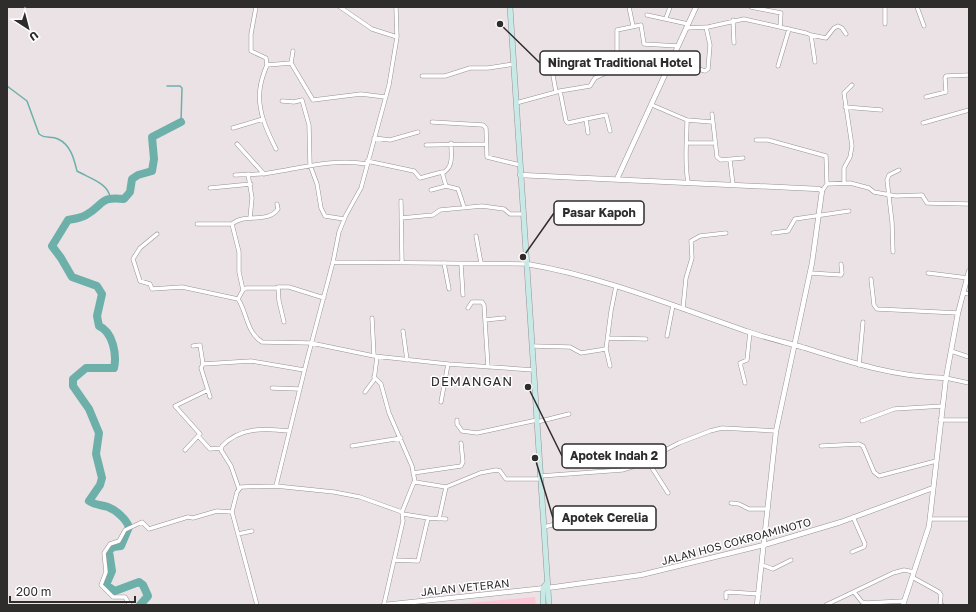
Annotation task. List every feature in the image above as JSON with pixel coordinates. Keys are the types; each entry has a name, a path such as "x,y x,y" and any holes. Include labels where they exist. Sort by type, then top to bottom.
{"main road":[{"path":"510,7 544,527 546,586 549,605"},
{"path":"543,605 546,586"}],"street":[{"path":"256,7 250,49 253,53 266,58 267,65 260,88 263,119 276,149"},
{"path":"340,7 345,8 372,29 397,37"},
{"path":"276,486 299,389 344,219 358,193 392,72 397,37 396,7"},
{"path":"629,7 633,26"},
{"path":"666,18 670,7"},
{"path":"617,179 696,7"},
{"path":"751,7 781,13"},
{"path":"780,27 782,7"},
{"path":"885,7 885,24"},
{"path":"917,7 924,26"},
{"path":"647,14 666,18 687,26 706,27 733,20 744,19 826,38 834,28 838,26 842,28 846,34"},
{"path":"733,20 734,43"},
{"path":"667,71 616,59 617,29 642,26 644,43 678,46"},
{"path":"672,60 705,71 708,69 710,45 706,27"},
{"path":"778,66 789,29"},
{"path":"811,35 815,62"},
{"path":"293,51 291,63 315,101 361,94 385,97"},
{"path":"267,65 291,63"},
{"path":"422,76 445,76 470,68 488,68 514,64"},
{"path":"516,103 558,92 592,86 595,78 606,73 606,64"},
{"path":"552,70 566,121 568,123 606,115 610,131"},
{"path":"926,97 946,92 946,76 969,75"},
{"path":"844,182 844,168 850,157 852,146 844,93 852,85"},
{"path":"282,101 294,102 311,96"},
{"path":"302,100 307,113 309,125 310,165 317,184 322,212 329,218 344,219"},
{"path":"652,105 687,120 712,122"},
{"path":"845,106 857,106 881,110"},
{"path":"923,123 969,110"},
{"path":"712,114 714,143 718,159 730,160 743,158"},
{"path":"233,128 263,119"},
{"path":"586,119 588,134"},
{"path":"687,120 685,162 688,182"},
{"path":"432,122 483,125 486,128 487,157 520,165"},
{"path":"374,138 390,140 418,132"},
{"path":"756,140 768,140 826,156 827,184 822,191 810,273 776,431 757,605"},
{"path":"426,145 451,143 486,144"},
{"path":"235,175 264,174 310,165 347,161 414,171 420,178 443,173 450,168 452,164 451,143"},
{"path":"687,143 714,143"},
{"path":"237,144 264,174"},
{"path":"730,160 733,185"},
{"path":"893,252 888,177 899,170"},
{"path":"443,173 446,186"},
{"path":"248,174 251,184 250,218"},
{"path":"520,175 688,182 819,189 822,191"},
{"path":"827,184 844,182 889,195 903,197 922,195 929,204 969,204"},
{"path":"210,188 251,184"},
{"path":"431,190 446,186 458,189 464,207"},
{"path":"401,201 402,262"},
{"path":"196,224 232,224 239,220 273,214 278,209 277,204"},
{"path":"401,218 433,215 440,210 490,206 506,209 510,214 523,214"},
{"path":"773,233 788,231 795,219 818,217 840,211 849,211"},
{"path":"232,224 239,252 239,272 243,290 238,299 246,322 254,335 262,342 311,343 376,356 407,360 534,370"},
{"path":"683,308 686,278 692,258 691,241 700,236 726,233"},
{"path":"156,234 140,248 133,259 140,281 150,284 152,289 182,287 238,299"},
{"path":"476,236 481,263"},
{"path":"333,262 527,264 548,267 616,286 750,332 859,365 903,375 946,378 969,383"},
{"path":"444,263 449,289"},
{"path":"462,264 463,295"},
{"path":"810,273 840,275 842,273 841,264"},
{"path":"854,592 862,602 866,603 903,603 930,519 940,420 946,378 958,313 966,293 969,271"},
{"path":"928,273 968,278"},
{"path":"871,279 874,305 877,309 958,313"},
{"path":"243,290 278,288 280,286 289,287 324,298"},
{"path":"610,366 606,348 616,286"},
{"path":"278,288 284,322"},
{"path":"468,308 470,302 483,303 488,367"},
{"path":"667,336 673,305"},
{"path":"365,392 374,378 376,356 372,318"},
{"path":"485,320 504,318"},
{"path":"859,365 863,322"},
{"path":"403,331 407,360"},
{"path":"745,383 740,364 747,360 750,332"},
{"path":"608,338 646,339"},
{"path":"193,346 200,346 203,364 201,368 210,397"},
{"path":"532,346 570,347 581,353 606,348"},
{"path":"951,351 969,358"},
{"path":"203,364 252,360 304,370"},
{"path":"442,402 448,364"},
{"path":"374,378 381,384 389,412 401,438 413,473 414,482 402,513 384,605"},
{"path":"272,388 299,389"},
{"path":"208,390 175,406 198,431 199,437 210,449 221,448 232,437 244,432 268,428 289,431"},
{"path":"862,421 894,409 943,406"},
{"path":"457,420 457,424 462,430 477,433 569,414"},
{"path":"940,420 969,420"},
{"path":"414,482 446,487 480,473 496,470 500,471 506,479 540,478 622,470 647,460 693,436 722,428 776,431"},
{"path":"185,450 199,437"},
{"path":"352,446 401,438"},
{"path":"413,473 461,466 463,462 461,443"},
{"path":"821,446 859,444 863,446 874,472 879,476 936,461"},
{"path":"221,448 232,466 239,489 232,512 257,605"},
{"path":"647,460 668,493"},
{"path":"239,489 245,486 276,486 351,495 402,513 428,518 446,519"},
{"path":"439,519 446,487"},
{"name":"JALAN HOS COKROAMINOTO","path":"546,586 641,575 764,545 854,517 933,488"},
{"path":"924,492 932,497"},
{"path":"732,503 739,504 749,509 768,509"},
{"path":"130,605 125,597 113,597 101,585 106,572 105,551 111,543 120,541 121,534 142,522 149,529 188,517 193,518 217,511 232,512"},
{"path":"544,527 579,518 626,513"},
{"path":"852,552 864,547 865,544 854,517"},
{"path":"394,560 418,561 428,518"},
{"path":"930,519 969,519"},
{"path":"238,534 252,531"},
{"path":"762,565 773,569 791,560"},
{"path":"826,605 893,573 904,570 913,574 939,592 941,595 940,604 942,605"},
{"name":"JALAN VETERAN","path":"384,605 546,586"},
{"path":"726,598 726,593 729,592 759,594"}],"shaded area":[{"path":"535,597 536,605 445,605"}],"waterway":[{"path":"7,86 27,101 39,134 58,139 66,145 75,162 77,171 102,184 106,188 110,197"},
{"path":"167,86 180,86 182,88 181,122"},
{"path":"140,605 148,596 143,585 139,582 115,591 106,585 112,571 109,551 113,547 121,546 129,527 123,518 114,510 89,501 100,485 102,478 96,454 99,433 89,409 73,386 73,379 86,368 114,368 115,357 113,344 108,333 99,326 97,316 102,294 97,286 72,277 52,246 68,220 84,216 106,200 116,198 124,199 130,192 132,179 138,175 152,171 154,159 152,137 181,122"}],"place":[{"name":"Ningrat Traditional Hotel","path":"500,24"},
{"name":"Pasar Kapoh","path":"523,257"},
{"name":"Apotek Indah 2","path":"528,387"},
{"name":"Apotek Cerelia","path":"535,458"}],"district":[{"name":"DEMANGAN","path":"472,381"}]}
